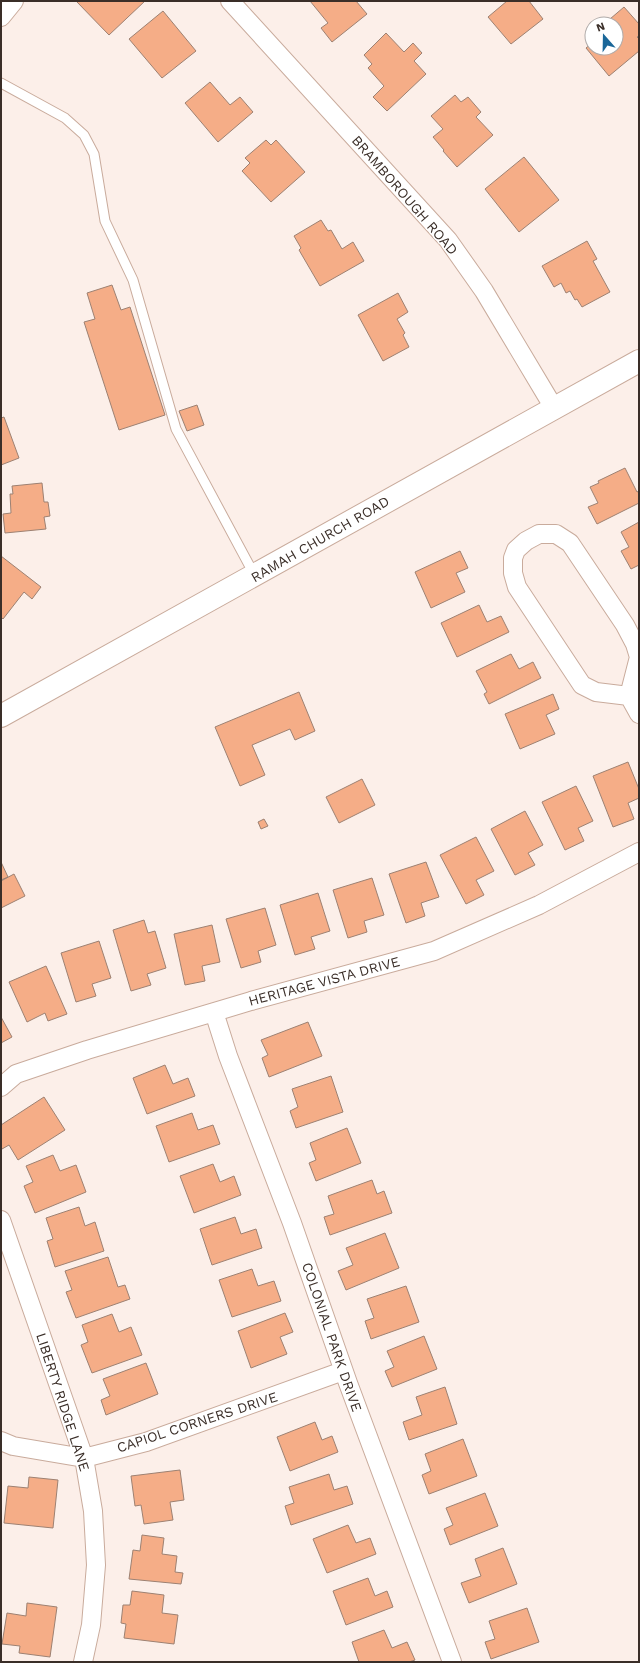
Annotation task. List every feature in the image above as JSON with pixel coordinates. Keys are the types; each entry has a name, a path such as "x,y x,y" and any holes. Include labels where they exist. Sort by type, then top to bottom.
{"main road":[{"name":"RAMAH CHURCH ROAD","path":"1,716 639,361"}],"street":[{"path":"1,17 14,1"},
{"name":"BRAMBOROUGH ROAD","path":"230,1 448,240 484,291 554,408"},
{"path":"629,696 596,692 582,685 517,587 513,573 513,558 516,550 526,541 538,534 556,534 570,543 625,624 639,656 629,696 639,714"},
{"name":"HERITAGE VISTA DRIVE","path":"1,1086 16,1074 87,1050 214,1012 434,951 539,905 639,852"},
{"name":"COLONIAL PARK DRIVE","path":"214,1012 228,1056 292,1223 343,1371 452,1662"},
{"name":"LIBERTY RIDGE LANE","path":"1,1220 84,1458 93,1511 96,1565 91,1625 83,1662"},
{"name":"CAPIOL CORNERS DRIVE","path":"1,1440 13,1446 84,1458 146,1442 343,1371"}],"lane":[{"path":"1,83 64,118 84,135 94,154 105,221 133,280 176,430 255,576"}],"building":[{"path":"145,1 109,35 77,2"},
{"path":"310,1 356,1 367,14 332,42 321,28 328,23"},
{"path":"507,1 529,1 543,19 511,44 488,17"},
{"path":"624,7 639,24 639,36 637,37 639,39 639,51 609,76 593,56 624,56 624,16 614,16"},
{"path":"163,11 196,51 162,78 129,39"},
{"path":"386,33 404,52 413,43 422,53 414,61 426,74 387,111 373,97 384,86 368,68 372,64 364,55"},
{"path":"210,82 230,105 240,97 253,112 218,142 185,103"},
{"path":"455,95 461,102 468,97 481,112 476,117 493,135 457,167 433,137 443,129 431,116"},
{"path":"266,140 271,145 276,140 305,172 271,202 242,171 250,163 245,158"},
{"path":"524,157 559,200 519,232 485,189"},
{"path":"321,220 328,231 331,230 342,249 353,242 364,261 320,286 299,250 301,248 294,236"},
{"path":"587,241 597,259 593,261 610,292 582,307 577,299 575,300 570,291 566,293 561,283 554,287 542,266"},
{"path":"112,285 121,310 130,307 165,415 119,430 84,322 95,319 87,293"},
{"path":"398,293 408,312 397,319 405,333 403,335 409,347 383,361 358,315"},
{"path":"197,405 204,425 187,431 179,411"},
{"path":"4,417 19,458 1,465 1,418"},
{"path":"625,468 637,492 639,491 639,503 597,524 588,507 598,503 590,487 599,483 598,481"},
{"path":"42,483 44,502 48,502 50,516 44,517 46,529 5,533 3,514 11,513 10,494 13,494 12,486"},
{"path":"639,522 639,565 631,569 621,551 629,547 621,532"},
{"path":"460,551 468,568 456,573 465,592 431,608 415,572"},
{"path":"1,556 41,587 32,599 24,592 3,619 1,617"},
{"path":"479,605 487,622 501,616 509,632 457,657 441,623"},
{"path":"511,654 519,669 533,662 541,678 489,704 484,694 487,692 476,671"},
{"path":"299,692 315,731 295,740 290,729 252,745 265,775 240,786 215,727"},
{"path":"553,694 559,709 546,715 555,734 520,749 505,714"},
{"path":"628,762 639,789 639,798 628,803 634,819 613,827 593,776"},
{"path":"362,779 375,805 339,823 326,797"},
{"path":"576,786 593,821 578,828 584,841 565,850 542,802"},
{"path":"525,811 543,845 528,853 535,865 515,875 491,829"},
{"path":"264,819 268,826 261,829 258,822"},
{"path":"476,837 494,871 476,880 484,895 466,904 440,855"},
{"path":"1,862 8,877 1,880"},
{"path":"426,862 439,897 421,903 425,916 406,923 389,874"},
{"path":"14,874 25,896 1,908 1,881"},
{"path":"372,878 384,915 364,921 367,932 348,938 333,890"},
{"path":"318,893 330,931 311,937 315,949 295,955 280,905"},
{"path":"265,908 276,945 258,951 261,962 241,968 226,919"},
{"path":"144,920 148,933 155,931 166,968 147,974 151,985 131,991 113,930"},
{"path":"212,925 220,962 202,966 205,981 185,985 174,934"},
{"path":"99,941 111,978 92,984 96,996 76,1002 61,953"},
{"path":"46,966 67,1014 48,1021 45,1013 27,1022 9,982"},
{"path":"1,1017 12,1037 1,1043"},
{"path":"308,1022 322,1056 269,1077 262,1058 268,1055 261,1040"},
{"path":"165,1065 173,1084 188,1078 195,1096 147,1114 133,1078"},
{"path":"331,1076 343,1112 296,1128 290,1111 298,1107 292,1089"},
{"path":"44,1097 65,1130 18,1160 9,1145 2,1149 1,1147 1,1125"},
{"path":"192,1113 198,1130 213,1125 220,1144 169,1162 156,1126"},
{"path":"347,1128 361,1163 316,1181 309,1163 316,1160 310,1143"},
{"path":"53,1155 60,1171 76,1165 86,1192 35,1213 24,1186 33,1182 26,1166"},
{"path":"213,1164 220,1182 234,1176 241,1195 194,1213 180,1176"},
{"path":"372,1180 377,1194 384,1191 392,1213 330,1235 324,1217 334,1214 328,1196"},
{"path":"79,1207 85,1226 95,1222 104,1251 55,1267 47,1241 53,1239 46,1218"},
{"path":"235,1217 241,1234 256,1229 262,1248 212,1265 200,1229"},
{"path":"385,1233 399,1268 346,1290 338,1271 353,1265 346,1248"},
{"path":"108,1257 118,1287 125,1285 130,1299 76,1318 66,1292 72,1290 65,1271"},
{"path":"252,1269 258,1286 274,1281 281,1301 232,1317 219,1280"},
{"path":"406,1286 419,1322 371,1339 365,1321 374,1318 367,1299"},
{"path":"285,1313 293,1332 280,1337 287,1354 251,1368 238,1331"},
{"path":"112,1314 119,1332 131,1327 142,1355 92,1373 81,1345 88,1342 82,1325"},
{"path":"424,1336 437,1369 392,1387 385,1371 394,1367 387,1351"},
{"path":"146,1363 158,1394 106,1415 101,1400 110,1396 103,1379"},
{"path":"445,1387 457,1424 409,1440 403,1422 422,1415 416,1397"},
{"path":"315,1422 322,1440 332,1436 338,1452 290,1471 277,1437"},
{"path":"463,1439 477,1476 429,1494 422,1475 431,1471 425,1454"},
{"path":"180,1470 184,1500 170,1502 173,1520 144,1524 141,1505 135,1506 131,1476"},
{"path":"329,1474 334,1490 347,1486 353,1504 291,1525 285,1506 294,1503 289,1487"},
{"path":"29,1477 58,1480 53,1528 4,1523 8,1486 28,1488"},
{"path":"485,1493 498,1526 450,1545 444,1529 453,1525 446,1508"},
{"path":"348,1525 356,1543 370,1538 376,1554 327,1573 313,1539"},
{"path":"142,1535 164,1538 162,1554 177,1556 175,1572 183,1573 181,1584 129,1579 133,1550 140,1551"},
{"path":"503,1548 517,1584 469,1603 461,1583 481,1576 475,1559"},
{"path":"368,1578 375,1596 387,1591 393,1607 346,1625 333,1591"},
{"path":"132,1591 164,1595 162,1613 178,1615 174,1644 124,1638 126,1624 121,1623 123,1605 130,1605"},
{"path":"27,1603 57,1607 50,1657 19,1653 20,1646 2,1644 7,1613 26,1616"},
{"path":"527,1608 539,1642 491,1659 485,1642 495,1639 489,1621"},
{"path":"384,1630 392,1648 407,1642 415,1660 409,1662 359,1662 352,1642"}]}
